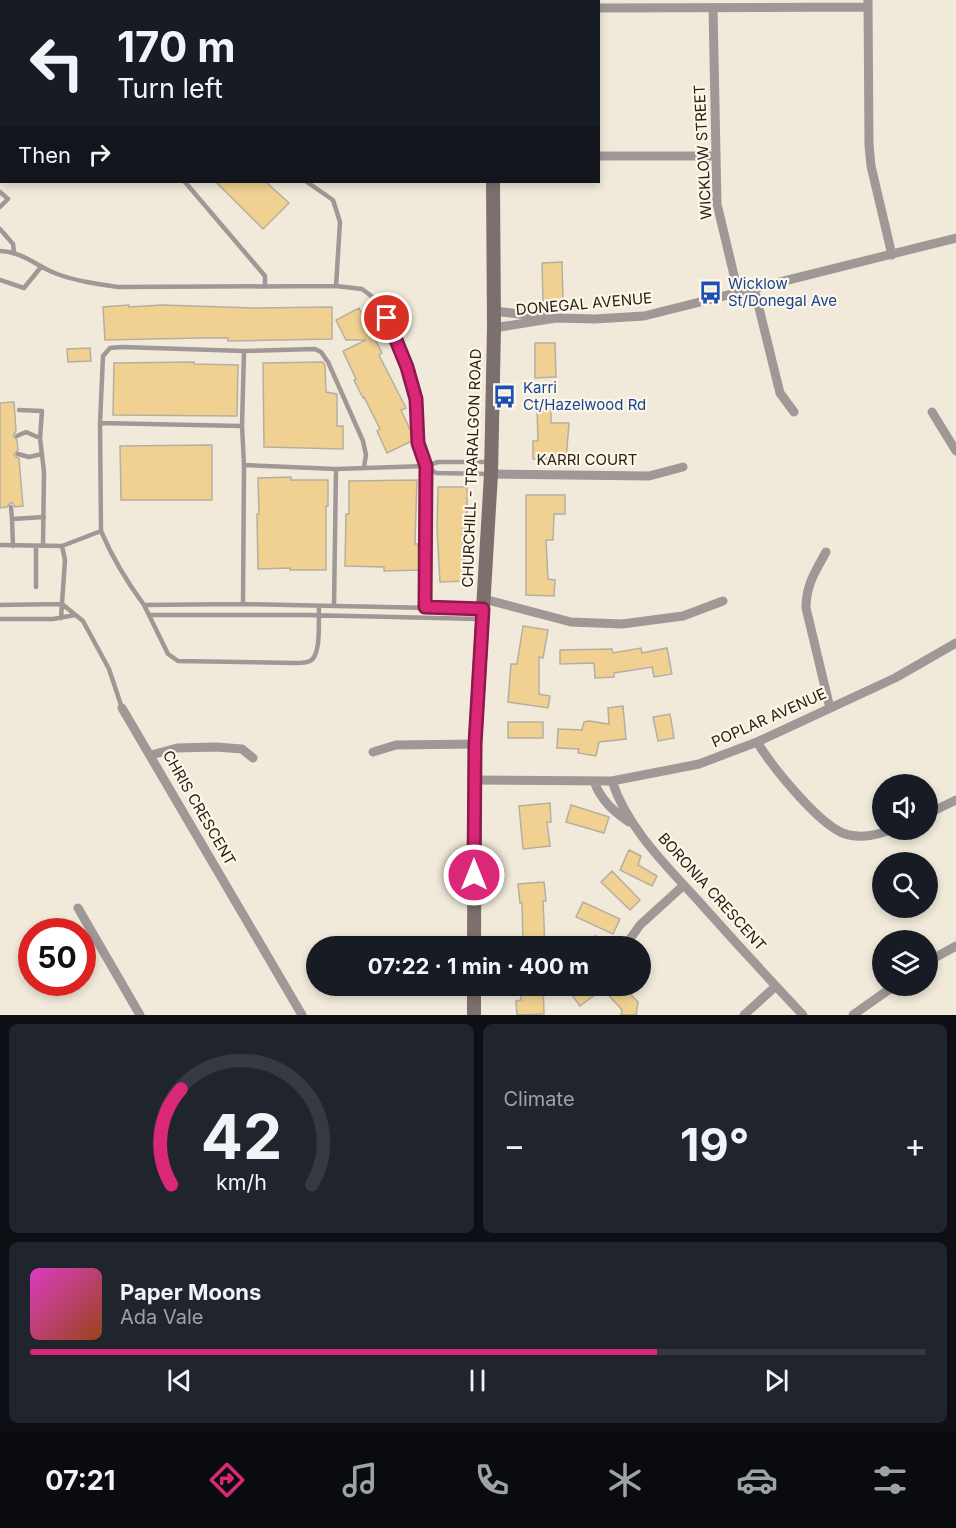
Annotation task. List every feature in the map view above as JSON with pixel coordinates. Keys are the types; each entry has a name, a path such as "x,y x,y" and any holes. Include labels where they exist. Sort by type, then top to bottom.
{"main road":[{"name":"CHURCHILL - TRARALGON ROAD","path":"474,936 475,744 491,468 494,328 493,183"},
{"path":"474,996 474,1015"}],"street":[{"path":"600,8 713,8 868,3 871,166 892,255"},
{"name":"WICKLOW STREET","path":"713,8 715,156 719,218 738,292"},
{"path":"600,156 715,156"},
{"name":"DONEGAL AVENUE","path":"494,328 556,318 595,319 644,316 956,238"},
{"path":"754,288 780,393 794,412"},
{"path":"494,311 556,318"},
{"path":"932,412 956,451"},
{"name":"KARRI COURT","path":"491,468 649,476 683,467"},
{"path":"826,552 806,593 806,608 830,708"},
{"path":"483,609 571,622 622,624 683,616 723,601"},
{"name":"POPLAR AVENUE","path":"474,780 612,781 699,764 758,742 895,678 956,643"},
{"name":"CHRIS CRESCENT","path":"122,708 302,1015"},
{"path":"758,742 768,760 829,826 848,835 872,837"},
{"path":"373,752 396,745 475,744"},
{"path":"151,755 177,748 216,747 242,749 253,758"},
{"path":"594,781 598,793 606,803 632,823"},
{"name":"BORONIA CRESCENT","path":"612,781 617,796 632,823 684,885 803,1015"},
{"path":"938,808 956,800"},
{"path":"632,936 640,925 684,885"},
{"path":"78,908 140,1015"},
{"path":"938,956 956,946"},
{"path":"744,1015 776,986"},
{"path":"853,1015 880,996"}],"lane":[{"path":"186,183 265,276 265,286"},
{"path":"308,183 333,200 340,222 336,286"},
{"path":"0,192 8,200 0,207"},
{"path":"0,229 13,244 14,252"},
{"path":"0,251 14,252 41,267 81,281 118,287 336,286 362,289 378,301 407,367 416,399 418,443 426,466 425,607"},
{"path":"0,280 24,288 41,267"},
{"path":"319,606 318,647 315,656 310,661 295,663 178,661 168,654 144,605 107,546 101,531 100,423 103,356 110,348 244,351 315,349 321,352 328,362 363,441 366,455 364,467"},
{"path":"243,604 244,351"},
{"path":"19,410 42,411 40,438 44,472 44,546"},
{"path":"100,423 242,426"},
{"path":"17,436 26,432 40,438"},
{"path":"18,454 29,457 42,454"},
{"path":"244,465 336,469 426,466 438,462 491,468"},
{"path":"426,466 436,473 491,468"},
{"path":"336,469 337,607 340,616"},
{"path":"10,507 14,546"},
{"path":"12,519 44,518"},
{"path":"0,545 62,546 101,531"},
{"path":"36,546 36,587"},
{"path":"61,618 65,560 62,546"},
{"path":"0,605 62,604"},
{"name":"CHRIS CRESCENT","path":"62,604 84,621 101,654 122,708"},
{"path":"144,605 243,604 483,609"},
{"path":"21,605 21,620"},
{"path":"307,606 307,615"},
{"path":"149,615 340,616 483,609"},
{"path":"0,620 61,618 75,615"}],"building":[{"path":"217,183 267,183 289,203 263,229"},
{"path":"562,262 563,301 543,301 542,263"},
{"path":"129,305 129,307 162,305 254,308 332,307 332,339 105,340 103,307"},
{"path":"359,308 382,353 379,355 406,408 401,410 414,438 387,453 377,431 380,429 354,380 356,379 343,351 366,340 346,340 336,320"},
{"path":"535,343 555,343 556,377 535,378"},
{"path":"90,348 91,361 68,362 67,349"},
{"path":"194,362 194,364 238,365 237,416 113,415 114,363"},
{"path":"323,362 326,392 337,394 337,426 343,426 343,449 264,447 263,363"},
{"path":"14,402 16,431 13,436 17,440 18,450 14,455 19,459 23,506 15,507 13,503 10,503 7,507 0,508 0,403"},
{"path":"551,407 551,423 569,423 566,459 533,459 533,441 538,441 537,408"},
{"path":"212,445 212,500 121,500 120,446"},
{"path":"291,477 291,480 328,480 326,570 258,569 258,478"},
{"path":"417,480 415,544 418,544 419,570 384,571 384,567 345,566 349,481"},
{"path":"438,487 467,487 467,529 462,529 466,581 440,582 437,528"},
{"path":"526,495 565,495 565,514 554,514 553,540 546,540 548,579 555,580 554,596 526,595"},
{"path":"523,626 548,630 543,658 539,657 539,694 550,696 548,708 508,702 511,664 517,664"},
{"path":"641,648 642,653 667,648 672,674 654,677 652,667 614,673 614,677 595,678 594,663 560,664 560,650 612,649 613,653"},
{"path":"623,706 626,739 599,742 596,756 578,753 579,749 557,748 558,729 582,730 584,722 589,721 609,724 608,708"},
{"path":"670,714 674,738 658,741 653,717"},
{"path":"508,722 543,722 543,738 508,738"},
{"path":"550,803 551,822 547,822 550,846 523,849 519,806"},
{"path":"571,805 609,817 604,833 566,822"},
{"path":"629,850 641,856 638,865 657,876 652,886 620,870"},
{"path":"612,871 640,900 630,910 601,882"},
{"path":"544,882 546,901 543,901 545,936 523,936 522,903 520,903 518,884"},
{"path":"583,902 620,919 613,934 576,917"},
{"path":"521,996 543,996 544,1014 517,1015 516,1001 521,1000"},
{"path":"573,996 594,996 580,1006"},
{"path":"609,996 632,996 638,1002 636,1015 621,1015 622,1010"}],"place":[{"name":"Wicklow St/Donegal Ave","path":"710,293"},
{"name":"Karri Ct/Hazelwood Rd","path":"505,397"}],"route":[{"path":"387,318 407,367 416,399 418,443 426,466 425,607 483,609 475,744 474,875"}]}
